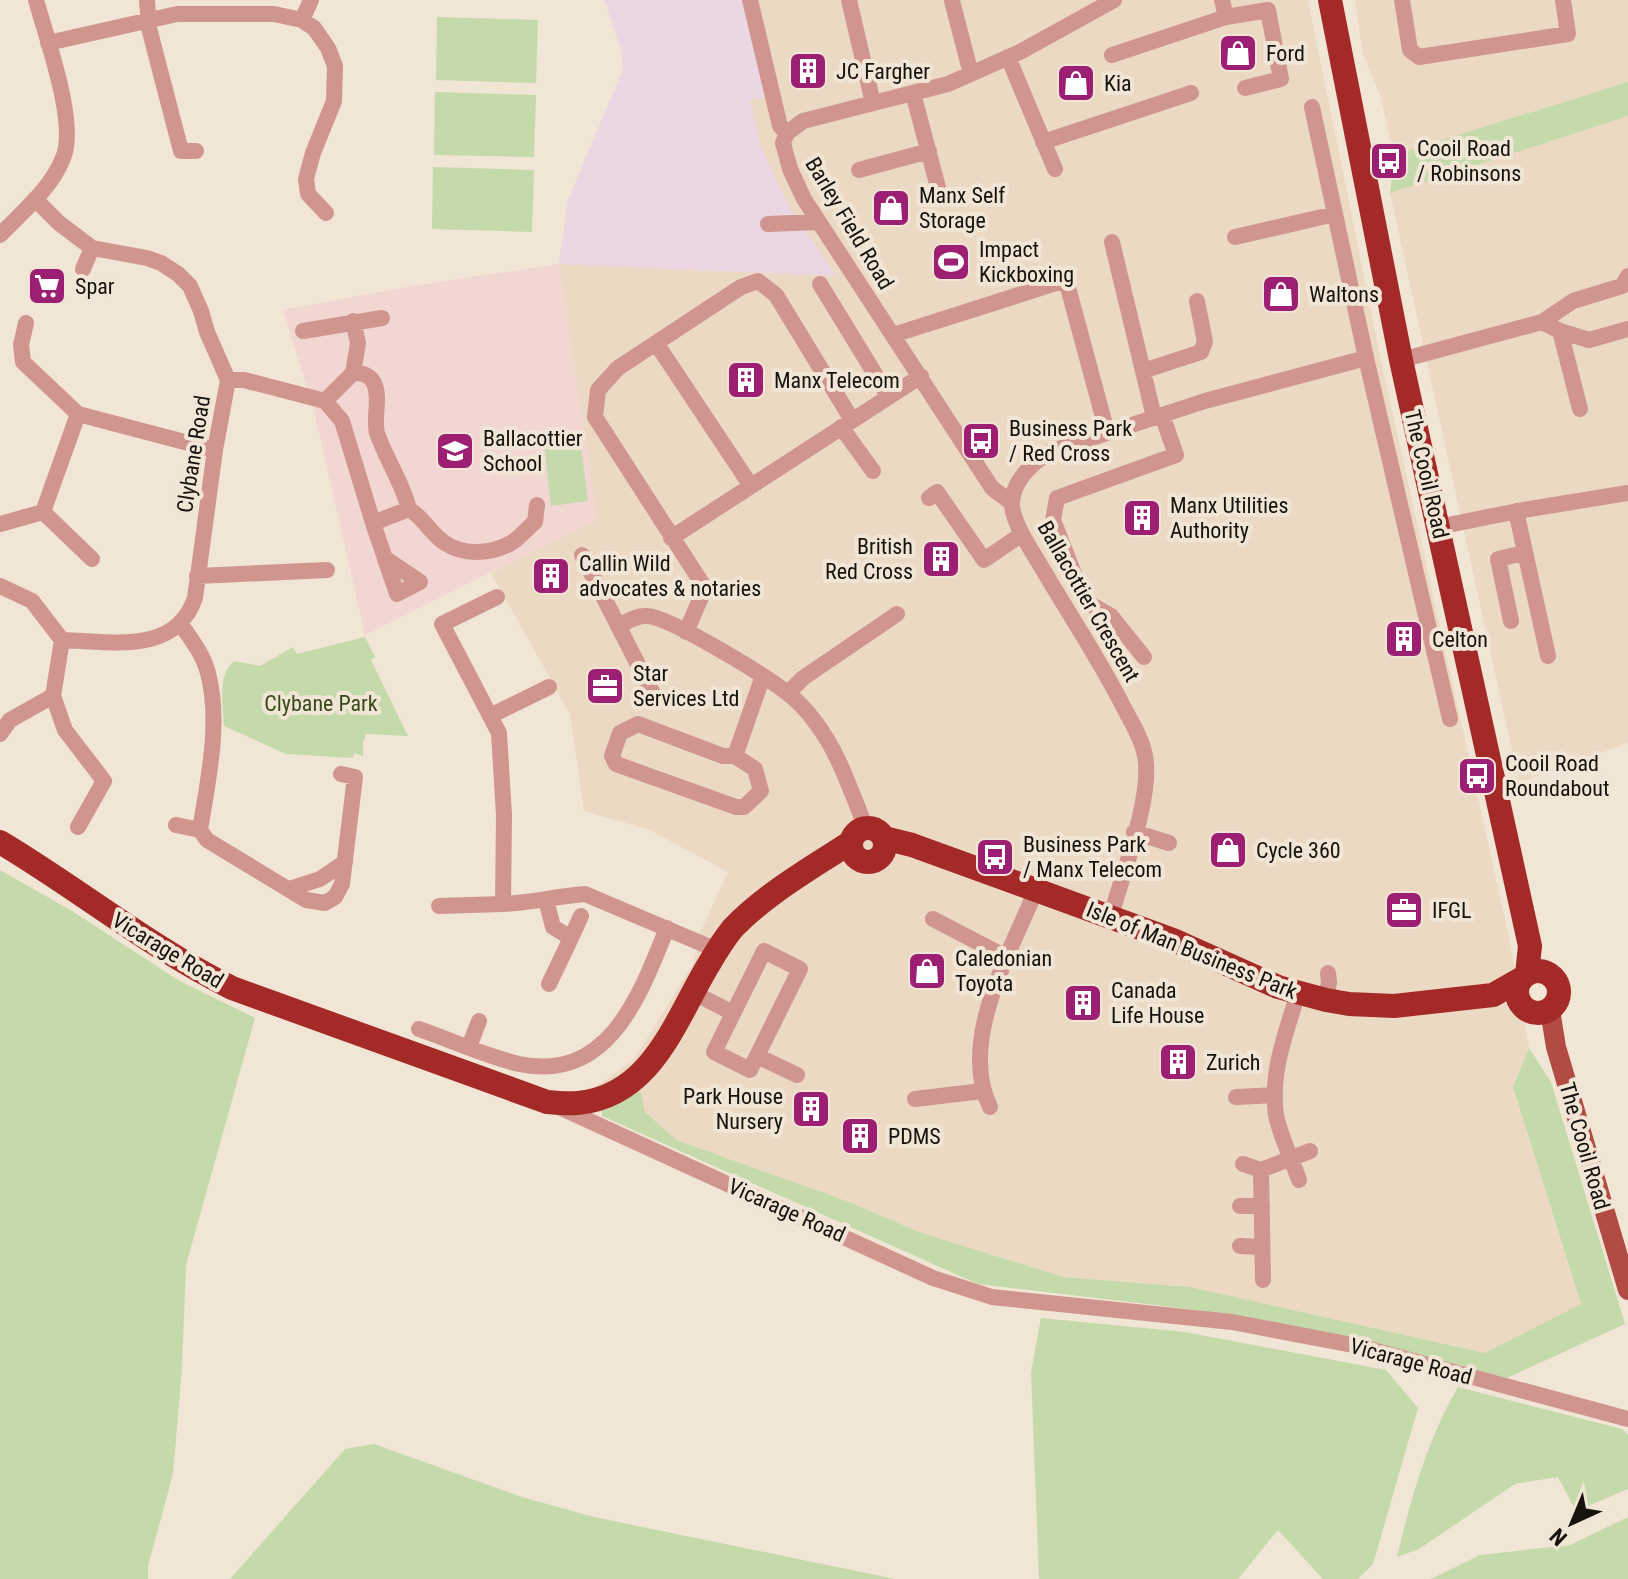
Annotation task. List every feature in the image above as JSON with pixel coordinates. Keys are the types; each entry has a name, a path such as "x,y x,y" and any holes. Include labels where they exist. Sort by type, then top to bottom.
{"highway":[{"name":"The Cooil Road","path":"1330,0 1401,360 1530,946 1533,992"},
{"name":"Isle of Man Business Park","path":"547,1102 579,1103 607,1096 639,1076 665,1047 692,992 731,930 794,878 860,838 912,845 1111,916 1298,993 1326,1000 1394,1006 1533,992"},
{"name":"Vicarage Road","path":"0,842 144,939 232,988 547,1102"}],"main road":[{"name":"The Cooil Road","path":"1533,992 1556,1047 1628,1290"}],"street":[{"path":"0,235 35,199 63,159 67,145 62,98 36,0"},
{"path":"147,0 148,20 183,153"},
{"path":"302,20 311,0"},
{"name":"Barley Field Road","path":"750,0 780,126 787,133 783,143 790,169 818,222 992,488 1012,503"},
{"path":"849,0 873,103"},
{"path":"787,133 803,121 948,84 1008,57 1113,0"},
{"path":"1222,0 1226,17"},
{"path":"1402,0 1410,50 1419,57 1568,34 1563,0"},
{"path":"952,1 971,74"},
{"path":"1112,55 1226,17 1268,10 1281,79 1245,88"},
{"path":"48,43 177,14 274,14 302,20 314,28 328,48 335,66 334,101 306,179 308,194 326,213"},
{"path":"1008,57 1055,169"},
{"path":"913,93 940,195"},
{"path":"1043,142 1191,93"},
{"path":"1312,107 1366,358 1450,719"},
{"path":"859,170 929,151"},
{"name":"Clybane Road","path":"35,199 59,223 92,248 147,258 178,274 190,286 228,380 195,598 189,614 180,623"},
{"path":"1235,237 1335,214"},
{"path":"768,224 818,222"},
{"path":"1112,242 1143,371 1158,416 1176,455 1057,498 1053,520 1083,597 1111,616 1144,657"},
{"path":"83,269 92,248"},
{"path":"893,335 1066,280 1107,432"},
{"path":"686,632 705,588 595,417 598,390 618,368 741,287 758,281 776,295 873,471"},
{"path":"1401,360 1542,322 1573,301 1626,282"},
{"path":"820,284 889,397"},
{"path":"1143,371 1201,352 1205,342 1197,301"},
{"path":"303,331 382,318"},
{"path":"325,401 353,373 358,343 353,321"},
{"path":"1542,322 1589,340 1628,329"},
{"path":"26,323 21,345 23,362 78,414 215,450"},
{"path":"1560,331 1580,409"},
{"path":"656,343 751,486"},
{"name":"Ballacottier Crescent","path":"1111,916 1144,803 1147,776 1140,739 1111,682 1022,534 1012,503 1018,484 1039,458 1107,432 1366,358"},
{"path":"353,373 364,373 373,380 378,397 376,430 409,509 419,515 446,544 466,552 487,551 511,543 539,519"},
{"path":"671,538 921,376"},
{"path":"228,380 244,380 325,401 342,421 386,559"},
{"path":"43,512 78,414"},
{"path":"929,498 937,492 984,560 1022,534"},
{"path":"1438,527 1628,493"},
{"path":"373,523 409,509"},
{"path":"1516,511 1548,656"},
{"path":"0,524 43,512"},
{"path":"43,512 92,559"},
{"path":"1511,621 1498,559 1524,553"},
{"path":"582,555 652,692"},
{"path":"197,576 327,570"},
{"path":"0,586 32,601 62,640 53,696 65,730 104,781 78,827"},
{"path":"497,597 442,624 499,733 504,815 503,904"},
{"path":"788,693 803,678 897,614"},
{"path":"618,626 638,616 650,615 686,632 788,693 814,721 842,766 860,838"},
{"path":"62,640 143,642 162,635 180,623 199,650 208,672 212,702 210,767 200,830"},
{"path":"735,756 763,676"},
{"path":"490,716 549,687"},
{"path":"0,734 10,720 53,696"},
{"path":"638,724 723,756 735,756 755,769 761,791 744,807 736,807 616,764 612,756 620,733 638,724"},
{"path":"176,825 200,830 207,840 289,889 313,903 325,903 339,891 345,862 355,777 341,774"},
{"path":"1134,832 1169,843"},
{"path":"289,889 320,879 345,862"},
{"path":"990,1107 982,1091 978,1049 988,1012 1036,890"},
{"path":"439,906 503,904 585,894 717,950"},
{"path":"546,900 553,927 571,938"},
{"path":"549,984 581,916"},
{"path":"933,919 1008,958"},
{"path":"419,1029 519,1064 549,1066 591,1054 623,1022 667,928"},
{"path":"764,951 800,969 750,1070 714,1052 733,1013 764,951"},
{"path":"1326,1000 1328,973"},
{"path":"692,992 733,1013"},
{"path":"1298,993 1277,1061 1275,1095 1276,1118 1299,1180"},
{"path":"469,1047 479,1021"},
{"path":"757,1056 797,1075"},
{"path":"915,1099 982,1091"},
{"path":"1236,1097 1275,1095"},
{"name":"Vicarage Road","path":"547,1102 933,1278 992,1297 1232,1322 1344,1344 1628,1419"},
{"path":"1243,1164 1261,1170 1310,1151"},
{"path":"1261,1170 1263,1280"},
{"path":"1240,1206 1262,1206"},
{"path":"1240,1246 1262,1247"}],"shaded area":[{"path":"605,0 1308,0 1383,370 1509,938 1529,1048 1513,1087 1581,1305 1485,1353 1190,1287 1063,1277 919,1232 852,1203 676,1140 645,1112 582,1093 635,1058 693,964 700,933 728,872 650,830 584,811 570,714 491,573 597,519 559,264 568,200 623,70 622,53"},
{"path":"605,0 758,0 780,94 750,100 760,145 791,209 836,276 559,264 568,200 623,70 622,53"},
{"path":"1355,0 1628,0 1628,82 1394,155 1380,95 1363,54"},
{"path":"1628,116 1628,743 1519,783 1390,193"},
{"name":"Ballacottier School","path":"559,264 597,519 365,635 313,406 283,310 412,286"}],"green space":[{"path":"437,17 538,20 536,83 436,80"},
{"path":"1628,82 1628,116 1390,193 1394,155"},
{"path":"435,92 536,95 534,157 434,155"},
{"path":"433,167 534,170 532,232 432,229"},
{"path":"580,439 588,501 551,506 544,443"},
{"name":"Clybane Park","path":"365,637 375,657 371,660 408,736 366,734 363,756 354,753 353,758 286,754 224,726 223,682 234,661 260,666 293,647 297,654"},
{"path":"0,870 72,911 178,980 255,1018 186,1265 182,1368 173,1474 148,1566 148,1579 0,1579"},
{"path":"1529,1048 1551,1082 1625,1324 1507,1378 1354,1337 1189,1309 978,1284 602,1116 602,1107 630,1092 641,1093 645,1112 676,1140 852,1203 919,1232 1063,1277 1190,1287 1485,1353 1581,1304 1513,1087"},
{"path":"1041,1318 1185,1332 1386,1370 1418,1408 1373,1564 1358,1579 1323,1579 1278,1530 1238,1579 1039,1579 1031,1372"},
{"path":"1458,1387 1622,1429 1628,1435 1628,1489 1576,1511 1558,1477 1515,1484 1419,1549 1397,1557 1421,1470 1437,1428"},
{"path":"374,1444 522,1497 594,1517 895,1579 230,1579 345,1449"},
{"path":"1628,1517 1628,1579 1431,1579 1480,1555 1570,1545"}],"place":[{"name":"Ford","path":"1238,53"},
{"name":"JC Fargher","path":"808,71"},
{"name":"Kia","path":"1076,83"},
{"name":"Cooil Road / Robinsons","path":"1389,161"},
{"name":"Manx Self Storage","path":"891,208"},
{"name":"Impact Kickboxing","path":"951,262"},
{"name":"Spar","path":"47,286"},
{"name":"Waltons","path":"1281,294"},
{"name":"Manx Telecom","path":"746,380"},
{"name":"Business Park / Red Cross","path":"981,441"},
{"name":"Ballacottier School","path":"455,451"},
{"name":"Manx Utilities Authority","path":"1142,518"},
{"name":"British Red Cross","path":"941,559"},
{"name":"Callin Wild advocates & notaries","path":"551,576"},
{"name":"Celton","path":"1404,639"},
{"name":"Star Services Ltd","path":"605,686"},
{"name":"Cooil Road Roundabout","path":"1477,776"},
{"name":"Cycle 360","path":"1228,850"},
{"name":"Business Park / Manx Telecom","path":"995,857"},
{"name":"IFGL","path":"1404,910"},
{"name":"Caledonian Toyota","path":"927,971"},
{"name":"Canada Life House","path":"1083,1003"},
{"name":"Zurich","path":"1178,1062"},
{"name":"Park House Nursery","path":"811,1109"},
{"name":"PDMS","path":"860,1136"}]}
